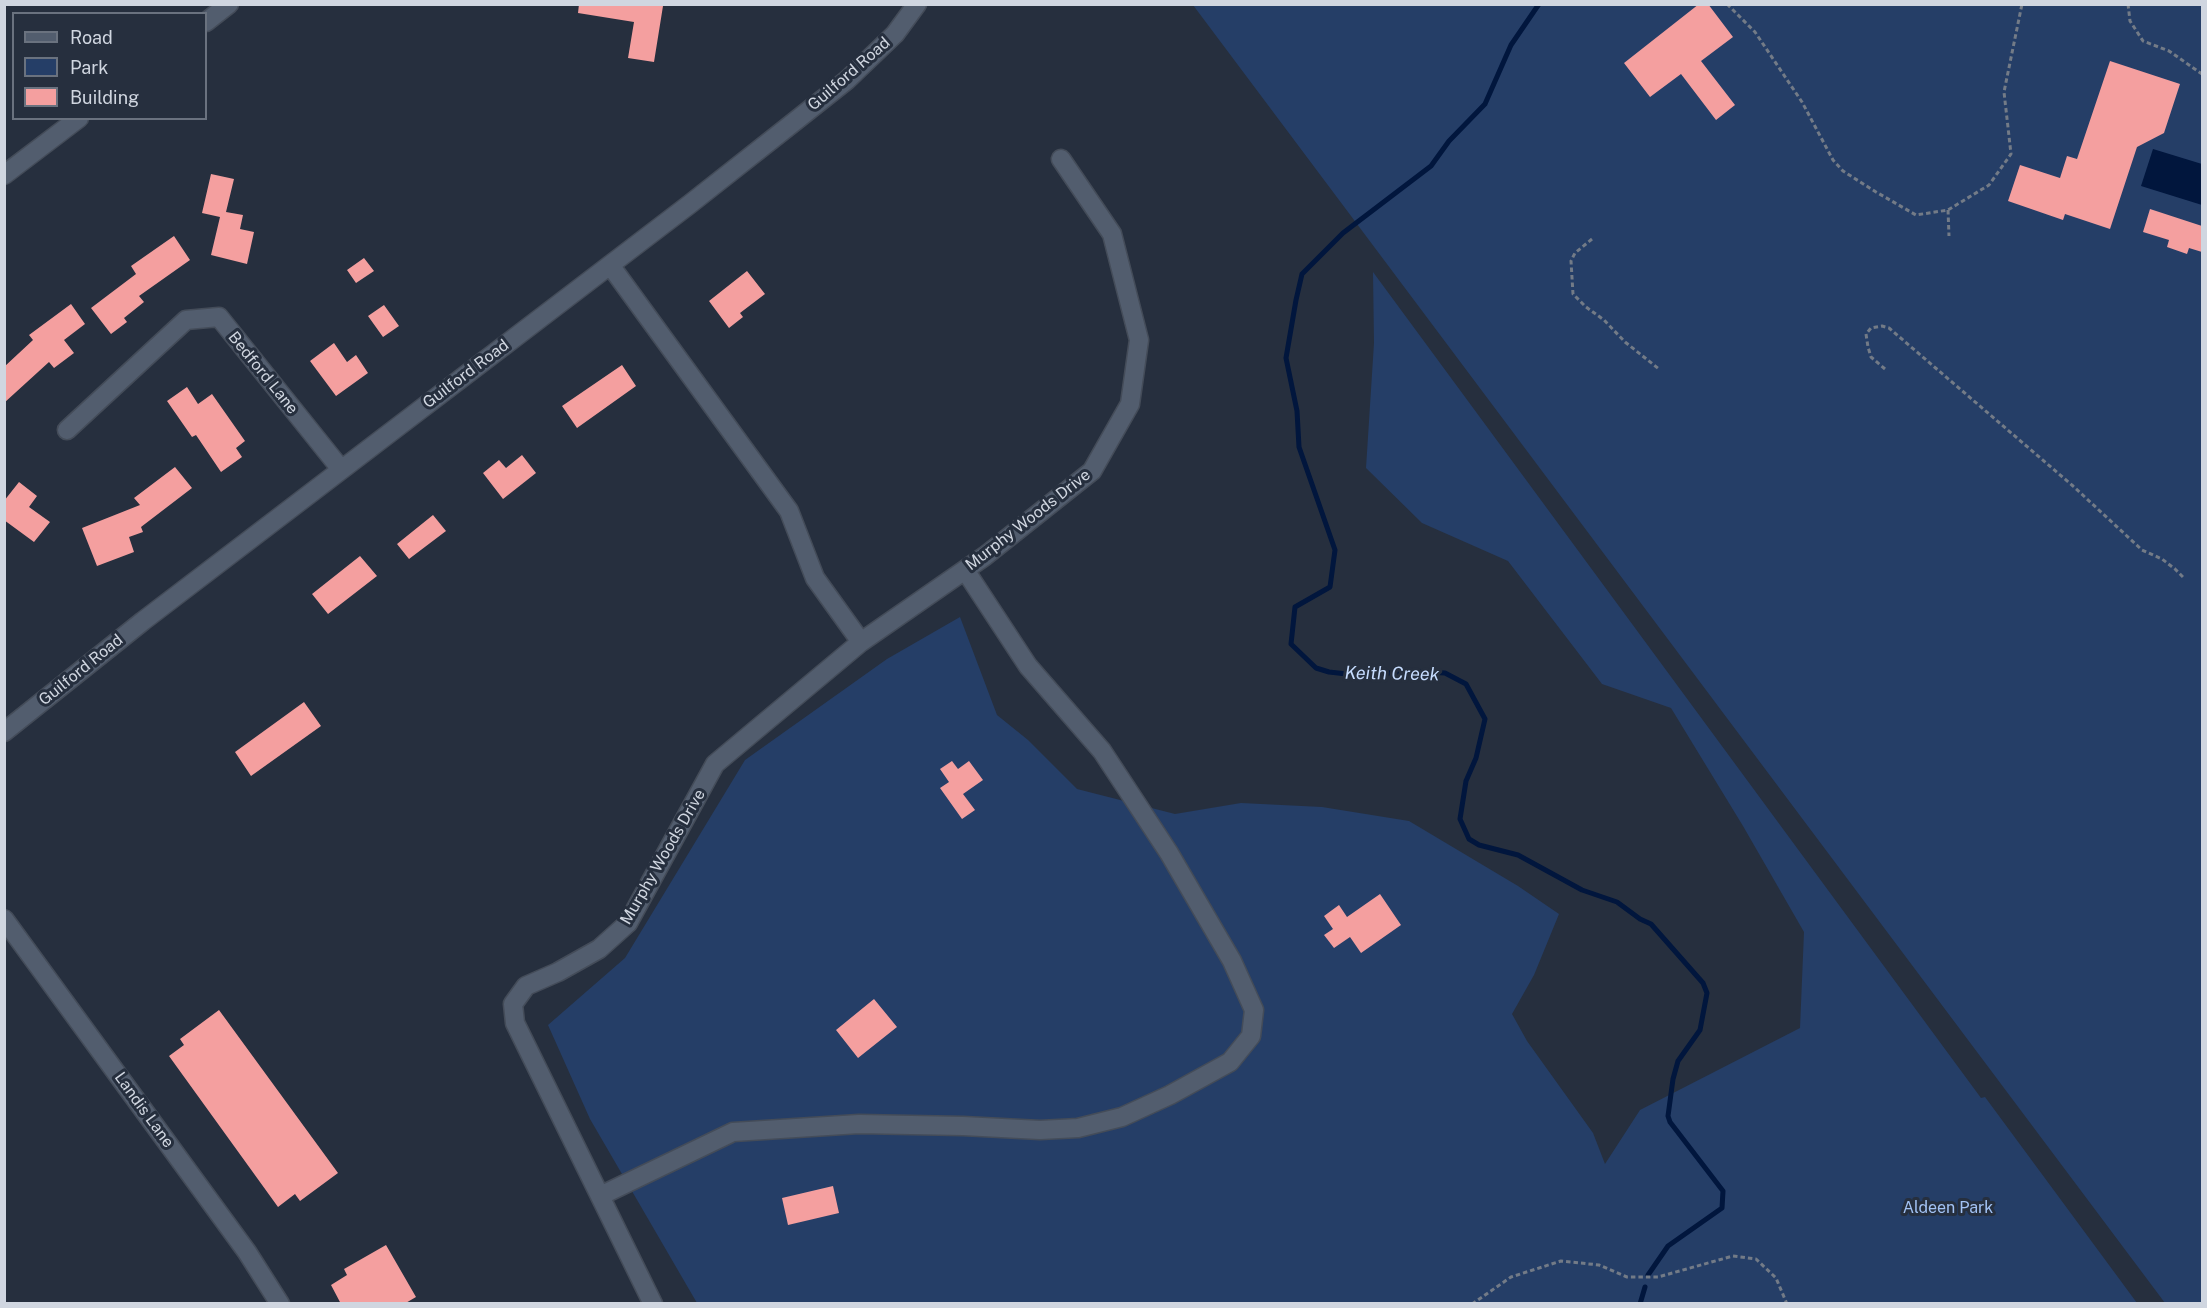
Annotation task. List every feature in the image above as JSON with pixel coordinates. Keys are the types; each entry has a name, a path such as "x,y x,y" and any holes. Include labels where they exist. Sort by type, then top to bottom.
{"street":[{"path":"207,21 229,4"},
{"name":"Guilford Road","path":"4,732 340,468 610,265 847,80 895,34 917,4"},
{"path":"4,175 76,120"},
{"name":"Murphy Woods Drive","path":"653,1304 515,1023 513,1004 526,986 558,972 599,949 628,923 715,764 861,642 965,570 1092,471 1130,404 1139,340 1112,234 1061,159"},
{"path":"610,265 789,511 815,578 861,642"},
{"name":"Bedford Lane","path":"67,430 186,320 219,317 340,468"},
{"path":"600,1196 733,1132 859,1125 963,1126 1040,1130 1078,1128 1122,1117 1170,1095 1230,1062 1251,1036 1254,1010 1232,961 1169,853 1101,751 1028,666 965,570"},
{"name":"Landis Lane","path":"4,919 247,1252 280,1304"}],"path":[{"path":"1727,4 1755,32 1802,102 1833,160 1843,171 1916,215 1948,210 1989,185 2012,154 2004,92 2022,4"},
{"path":"2128,4 2130,21 2144,41 2169,51 2202,75"},
{"path":"1948,210 1949,236"},
{"path":"1592,239 1575,254 1571,261 1573,294 1604,320 1624,342 1659,369"},
{"path":"1885,369 1871,357 1866,334 1871,328 1882,326 1889,328 2073,486 2142,550 2162,559 2182,577"},
{"path":"1472,1304 1511,1277 1562,1261 1599,1265 1628,1277 1658,1277 1733,1256 1756,1259 1776,1278 1787,1304"}],"green space":[{"path":"1193,5 2202,5 2202,1303 2165,1303"},
{"name":"Aldeen Park","path":"1373,272 1981,1098 1985,1097 2137,1303 697,1303 590,1119 548,1025 625,958 745,760 887,659 960,617 997,715 1028,740 1077,789 1175,814 1241,803 1322,807 1409,821 1518,886 1559,914 1534,975 1512,1014 1527,1041 1593,1133 1605,1164 1640,1110 1800,1028 1804,932 1671,708 1602,684 1508,561 1422,523 1366,468 1374,343"}],"shaded area":[{"path":"2153,149 2202,164 2202,205 2141,186"}],"building":[{"path":"579,4 663,6 654,62 628,58 634,22 578,13"},
{"path":"1699,4 1708,4 1733,37 1701,61 1735,105 1716,120 1681,74 1650,97 1624,63"},
{"path":"2110,61 2180,84 2164,133 2137,147 2110,229 2065,214 2063,220 2008,201 2020,165 2060,178 2067,156 2077,159"},
{"path":"211,174 234,179 226,212 243,215 240,229 254,232 247,264 211,255 220,217 202,213"},
{"path":"2150,209 2202,226 2202,252 2189,248 2187,254 2167,247 2169,240 2143,232"},
{"path":"174,236 190,260 139,296 144,302 124,318 127,322 111,334 91,308 136,274 131,266"},
{"path":"364,258 374,271 356,283 347,270"},
{"path":"747,271 765,294 740,313 743,317 729,328 709,301"},
{"path":"71,304 85,324 64,340 74,353 54,368 49,362 4,403 4,367 33,340 29,335"},
{"path":"384,305 399,326 383,337 368,316"},
{"path":"334,343 347,362 356,355 368,373 336,396 310,361"},
{"path":"622,365 636,386 577,428 562,406"},
{"path":"187,387 198,404 212,394 245,441 236,448 242,457 221,472 196,435 192,437 167,401"},
{"path":"522,455 536,473 503,499 483,473 499,460 506,468"},
{"path":"175,467 192,488 141,527 143,532 129,537 134,552 97,566 82,528 140,505 134,498"},
{"path":"19,482 37,496 29,507 50,522 34,542 4,520 4,501"},
{"path":"433,515 446,531 409,559 397,544"},
{"path":"360,556 377,576 328,614 312,594"},
{"path":"304,702 321,726 251,776 235,752"},
{"path":"952,761 958,769 969,761 983,780 963,794 975,810 962,819 940,788 949,782 940,769"},
{"path":"1380,894 1401,925 1361,953 1350,937 1334,948 1324,935 1333,929 1324,916 1339,905 1347,917"},
{"path":"874,999 897,1027 858,1058 836,1030"},
{"path":"219,1010 338,1173 300,1201 295,1194 278,1207 169,1056 184,1045 180,1039"},
{"path":"833,1186 839,1213 788,1225 782,1198"},
{"path":"386,1245 416,1297 404,1304 341,1304 331,1285 347,1275 344,1269"}],"waterway":[{"name":"Keith Creek","path":"1539,4 1511,45 1485,104 1449,141 1431,166 1343,233 1302,274 1286,358 1297,411 1299,447 1335,550 1330,587 1295,607 1291,644 1316,668 1329,672 1365,676 1405,671 1445,673 1466,684 1485,719 1476,758 1466,781 1460,819 1469,839 1479,845 1518,855 1582,890 1617,902 1651,924 1703,983 1707,993 1700,1030 1678,1061 1668,1116 1670,1122 1723,1191 1722,1208 1668,1246 1648,1275"},
{"name":"Keith Creek","path":"1640,1304 1645,1287"}]}
